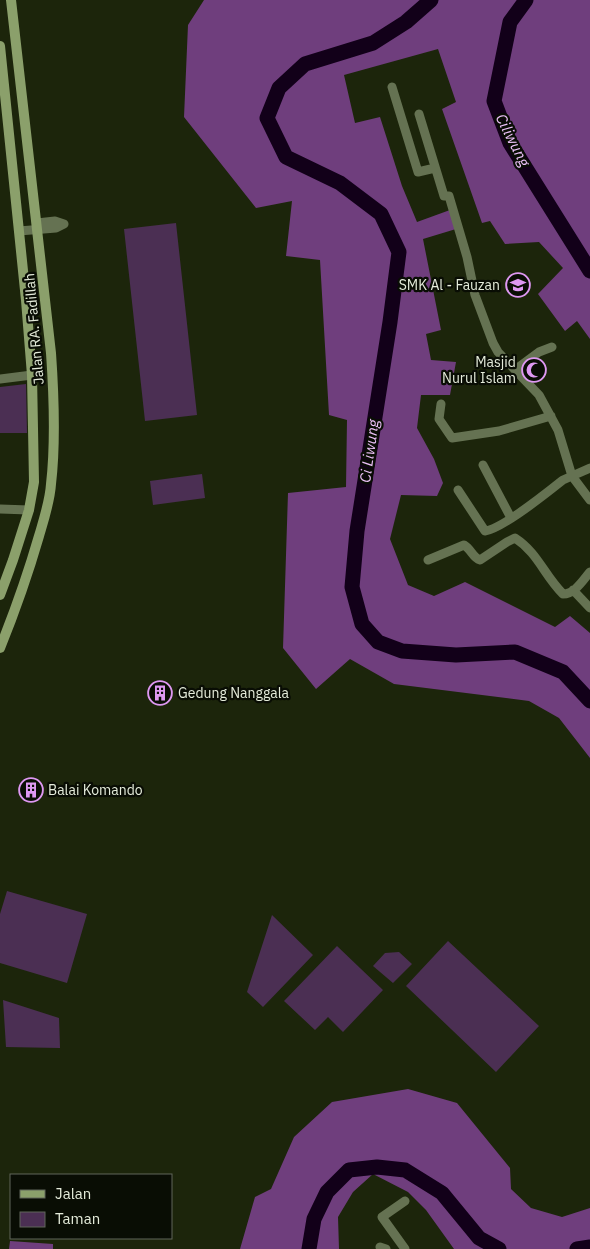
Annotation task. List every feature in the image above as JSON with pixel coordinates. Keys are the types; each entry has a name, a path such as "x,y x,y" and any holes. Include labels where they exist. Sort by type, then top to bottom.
{"main road":[{"name":"Jalan RA. Fadillah","path":"0,648 31,564 51,485 53,383 38,227 11,0"},
{"name":"Jalan RA. Fadillah","path":"0,46 3,105 10,136 32,375 34,482 29,510 0,595"}],"street":[{"path":"392,87 418,172 435,168"},
{"path":"419,114 444,196 449,196 467,257 475,295 490,336 498,352 539,395 558,430 572,476 590,500"},
{"path":"0,128 10,136"},
{"path":"19,231 38,227"},
{"path":"516,370 539,352 552,347"},
{"path":"0,380 32,375"},
{"path":"441,404 439,419 452,438 499,431 551,416"},
{"path":"483,465 511,518"},
{"path":"458,490 485,531 511,518 563,480 590,468"},
{"path":"0,509 29,510"},
{"path":"428,560 464,546 468,547 477,559 480,560 515,538 535,555 551,580 563,594 569,594 574,590 590,572"},
{"path":"574,590 590,608"},
{"path":"405,1201 382,1218 405,1249"}],"green space":[{"path":"176,223 197,415 145,421 124,229"},
{"path":"26,384 27,433 0,433 0,387"},
{"path":"202,474 205,498 153,505 150,481"},
{"path":"7,891 87,914 67,983 0,963 0,914"},
{"path":"272,915 313,955 263,1007 247,992"},
{"path":"448,941 539,1026 496,1072 406,986"},
{"path":"337,946 383,990 343,1032 328,1017 315,1030 284,1001"},
{"path":"399,952 412,964 393,983 373,966 385,953"},
{"path":"3,1000 59,1018 60,1048 6,1047"}],"shaded area":[{"path":"204,0 590,0 590,339 577,321 565,331 538,294 563,268 539,242 505,244 490,221 482,223 442,109 456,102 438,49 344,75 355,123 380,117 402,186 417,222 450,210 456,229 423,239 441,330 426,334 431,360 456,362 450,395 421,395 417,428 434,459 443,483 437,496 401,495 390,539 408,585 434,596 465,582 555,627 570,616 590,633 590,758 559,718 529,701 394,684 350,659 316,689 283,648 288,493 346,487 347,420 329,415 320,260 286,256 292,201 256,208 184,117 188,25"},
{"path":"408,1089 457,1103 510,1168 511,1189 531,1208 562,1217 590,1208 590,1249 454,1249 426,1210 408,1192 373,1174 353,1192 338,1217 339,1249 240,1249 255,1197 271,1189 294,1137 332,1102"},
{"path":"10,1241 53,1244 53,1249 9,1249"}],"waterway":[{"name":"Ci Liwung","path":"431,0 406,22 373,43 305,64 279,88 267,118 286,157 340,183 381,214 399,252 390,322 357,531 352,587 362,624 378,642 402,651 456,655 515,652 563,672 590,701"},
{"name":"Ciliwung","path":"526,0 510,22 494,101 510,143 590,271"},
{"name":"Ci Liwung","path":"309,1249 314,1219 327,1192 349,1170 377,1167 405,1170 442,1193 479,1238 499,1249"},
{"name":"Ci Liwung","path":"577,1249 590,1247"}],"place":[{"name":"SMK Al - Fauzan","path":"518,285"},
{"name":"Masjid Nurul Islam","path":"534,370"},
{"name":"Gedung Nanggala","path":"160,693"},
{"name":"Balai Komando","path":"31,790"}]}
